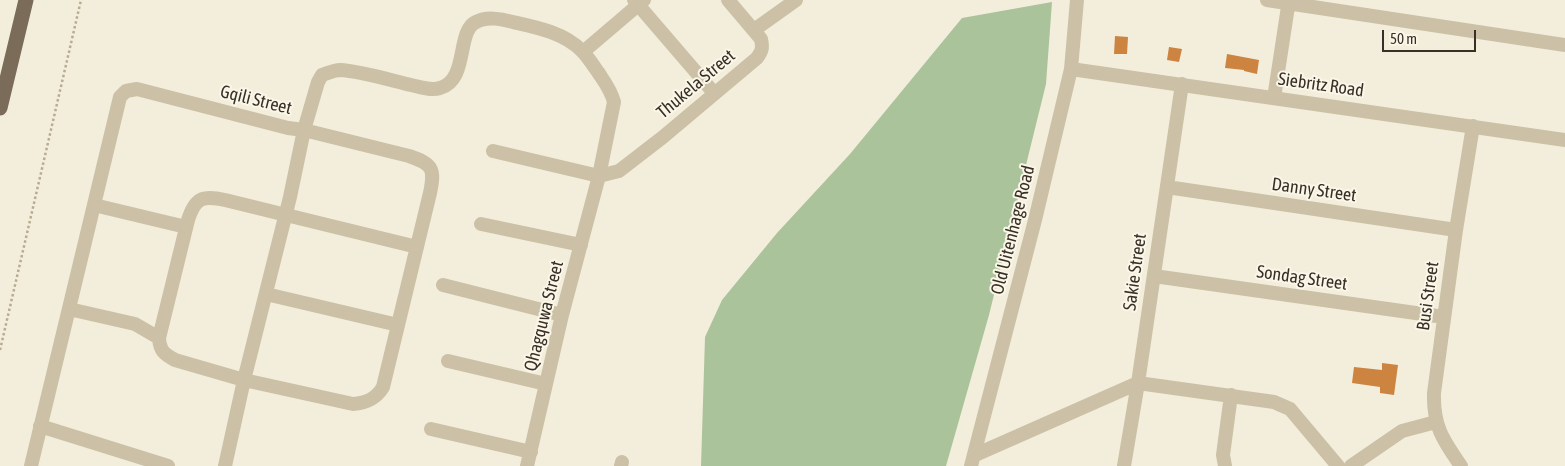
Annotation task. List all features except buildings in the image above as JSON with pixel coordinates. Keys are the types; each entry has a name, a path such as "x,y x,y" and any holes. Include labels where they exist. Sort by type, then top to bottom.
{"main road":[{"path":"0,108 26,0"}],"street":[{"name":"Thukela Street","path":"599,176 619,171 629,164 762,52 761,40 728,0"},
{"path":"754,30 796,0"},
{"name":"Old Uitenhage Road","path":"973,461 1072,69 1077,0"},
{"path":"1266,0 1289,1 1565,45"},
{"path":"1274,98 1289,1"},
{"path":"583,52 639,2 714,93"},
{"name":"Gqili Street","path":"31,466 120,98 126,91 137,89 288,128 304,130 318,82 322,75 339,70 384,78 431,90 441,88 449,83 457,74 468,29 474,22 485,18 531,26 574,44 583,52 611,93 614,102 599,176"},
{"name":"Siebritz Road","path":"1072,69 1565,140"},
{"name":"Sakie Street","path":"1124,466 1182,84"},
{"name":"Busi Street","path":"1461,466 1449,448 1436,422 1434,394 1456,230 1473,126"},
{"path":"225,466 244,380 286,214 304,130 422,160 430,168 434,177 383,387 372,399 363,403 353,404 244,380 175,360 164,354 159,347 159,338 192,208 203,198 212,197 286,214 416,247"},
{"path":"493,151 599,176"},
{"name":"Qhagquwa Street","path":"529,459 562,315 599,176"},
{"name":"Danny Street","path":"1166,187 1456,230"},
{"path":"94,205 186,227"},
{"path":"481,224 581,246"},
{"name":"Sondag Street","path":"1154,276 1444,317"},
{"path":"443,285 562,315"},
{"path":"266,294 398,325"},
{"path":"68,309 135,324 159,338"},
{"path":"448,361 546,384"},
{"path":"973,461 1138,383 1274,402 1290,410 1338,466"},
{"path":"1225,466 1223,455 1231,395"},
{"path":"1351,466 1402,431 1436,422"},
{"path":"40,426 168,466"},
{"path":"432,429 529,459"}],"path":[{"path":"0,350 81,0"}],"green space":[{"path":"1052,2 1046,84 989,315 946,466 701,466 705,337 722,300 777,233 850,154 962,18"}]}
